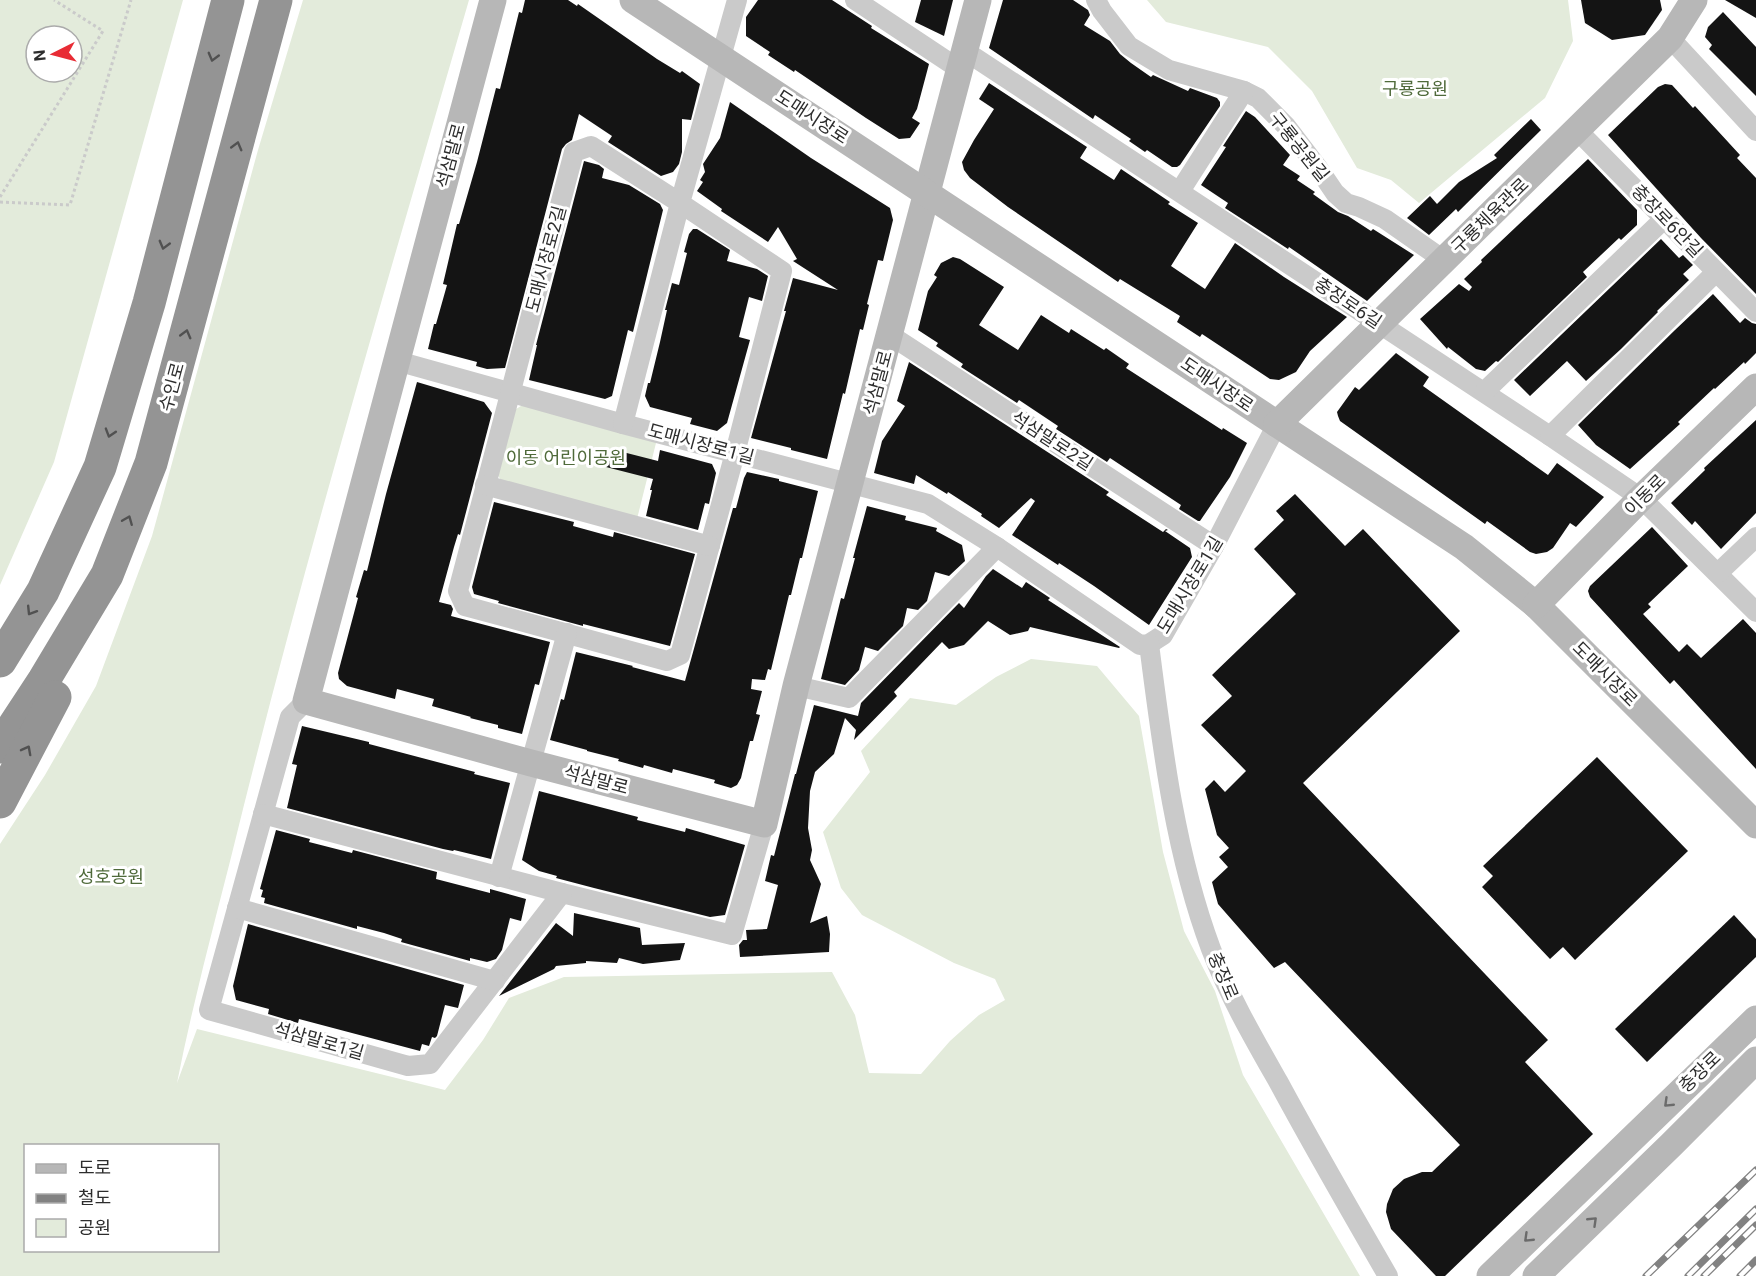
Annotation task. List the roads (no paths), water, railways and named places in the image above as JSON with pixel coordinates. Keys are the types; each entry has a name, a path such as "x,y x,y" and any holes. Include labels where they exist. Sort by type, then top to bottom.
{"highway":[{"path":"0,661 43,591 100,467 149,303 228,0"},
{"name":"수인로","path":"0,747 44,680 107,575 151,463 276,0"},
{"path":"0,802 57,694 107,575"}],"street":[{"name":"석삼말로","path":"493,0 306,700 531,763 764,824 796,686 978,0"},
{"name":"도매시장로","path":"633,0 1464,547 1536,605 1756,825"},
{"path":"623,424 680,204 737,0"},
{"name":"충장로6길","path":"855,0 962,60 1180,191 1550,436 1641,498 1756,612"},
{"name":"구룡공원길","path":"1096,0 1102,12 1130,46 1170,70 1244,91 1258,98 1286,126 1335,194 1346,203 1384,219 1445,261"},
{"name":"구룡체육관로","path":"1277,424 1578,131 1670,38 1694,0"},
{"path":"1670,38 1756,131"},
{"path":"1180,191 1244,91"},
{"name":"충장로6안길","path":"1578,131 1756,312"},
{"name":"도매시장로2길","path":"591,146 782,271 680,655 667,661 465,606 458,591 510,393 574,152 591,146"},
{"path":"1484,392 1664,219"},
{"path":"1550,436 1716,272"},
{"name":"석삼말로2길","path":"890,335 1214,546"},
{"name":"도매시장로1길","path":"397,361 623,424 928,504 997,547 1140,645 1149,644 1162,635 1214,546 1277,424"},
{"name":"이동로","path":"1536,605 1641,498 1756,387"},
{"path":"485,485 710,546"},
{"path":"1718,573 1756,537"},
{"path":"796,686 849,698 997,547"},
{"path":"499,877 567,633"},
{"name":"충장로","path":"1149,644 1160,729 1174,809 1194,899 1211,950 1233,1000 1388,1276"},
{"name":"석삼말로1길","path":"306,700 290,717 209,1010 408,1066 430,1064 562,892"},
{"path":"263,814 499,877 732,935 764,824"},
{"path":"237,908 495,981"},
{"name":"충장로","path":"1490,1276 1756,1019"},
{"name":"충장로","path":"1536,1276 1756,1060"}],"railway":[{"path":"1646,1276 1756,1170"},
{"path":"1688,1276 1756,1209"},
{"path":"1704,1276 1756,1225"},
{"path":"1740,1276 1756,1260"}],"park label":[{"name":"구룡공원","path":"1415,89"},
{"name":"이동 어린이공원","path":"566,458"},
{"name":"성호공원","path":"111,877"}]}
